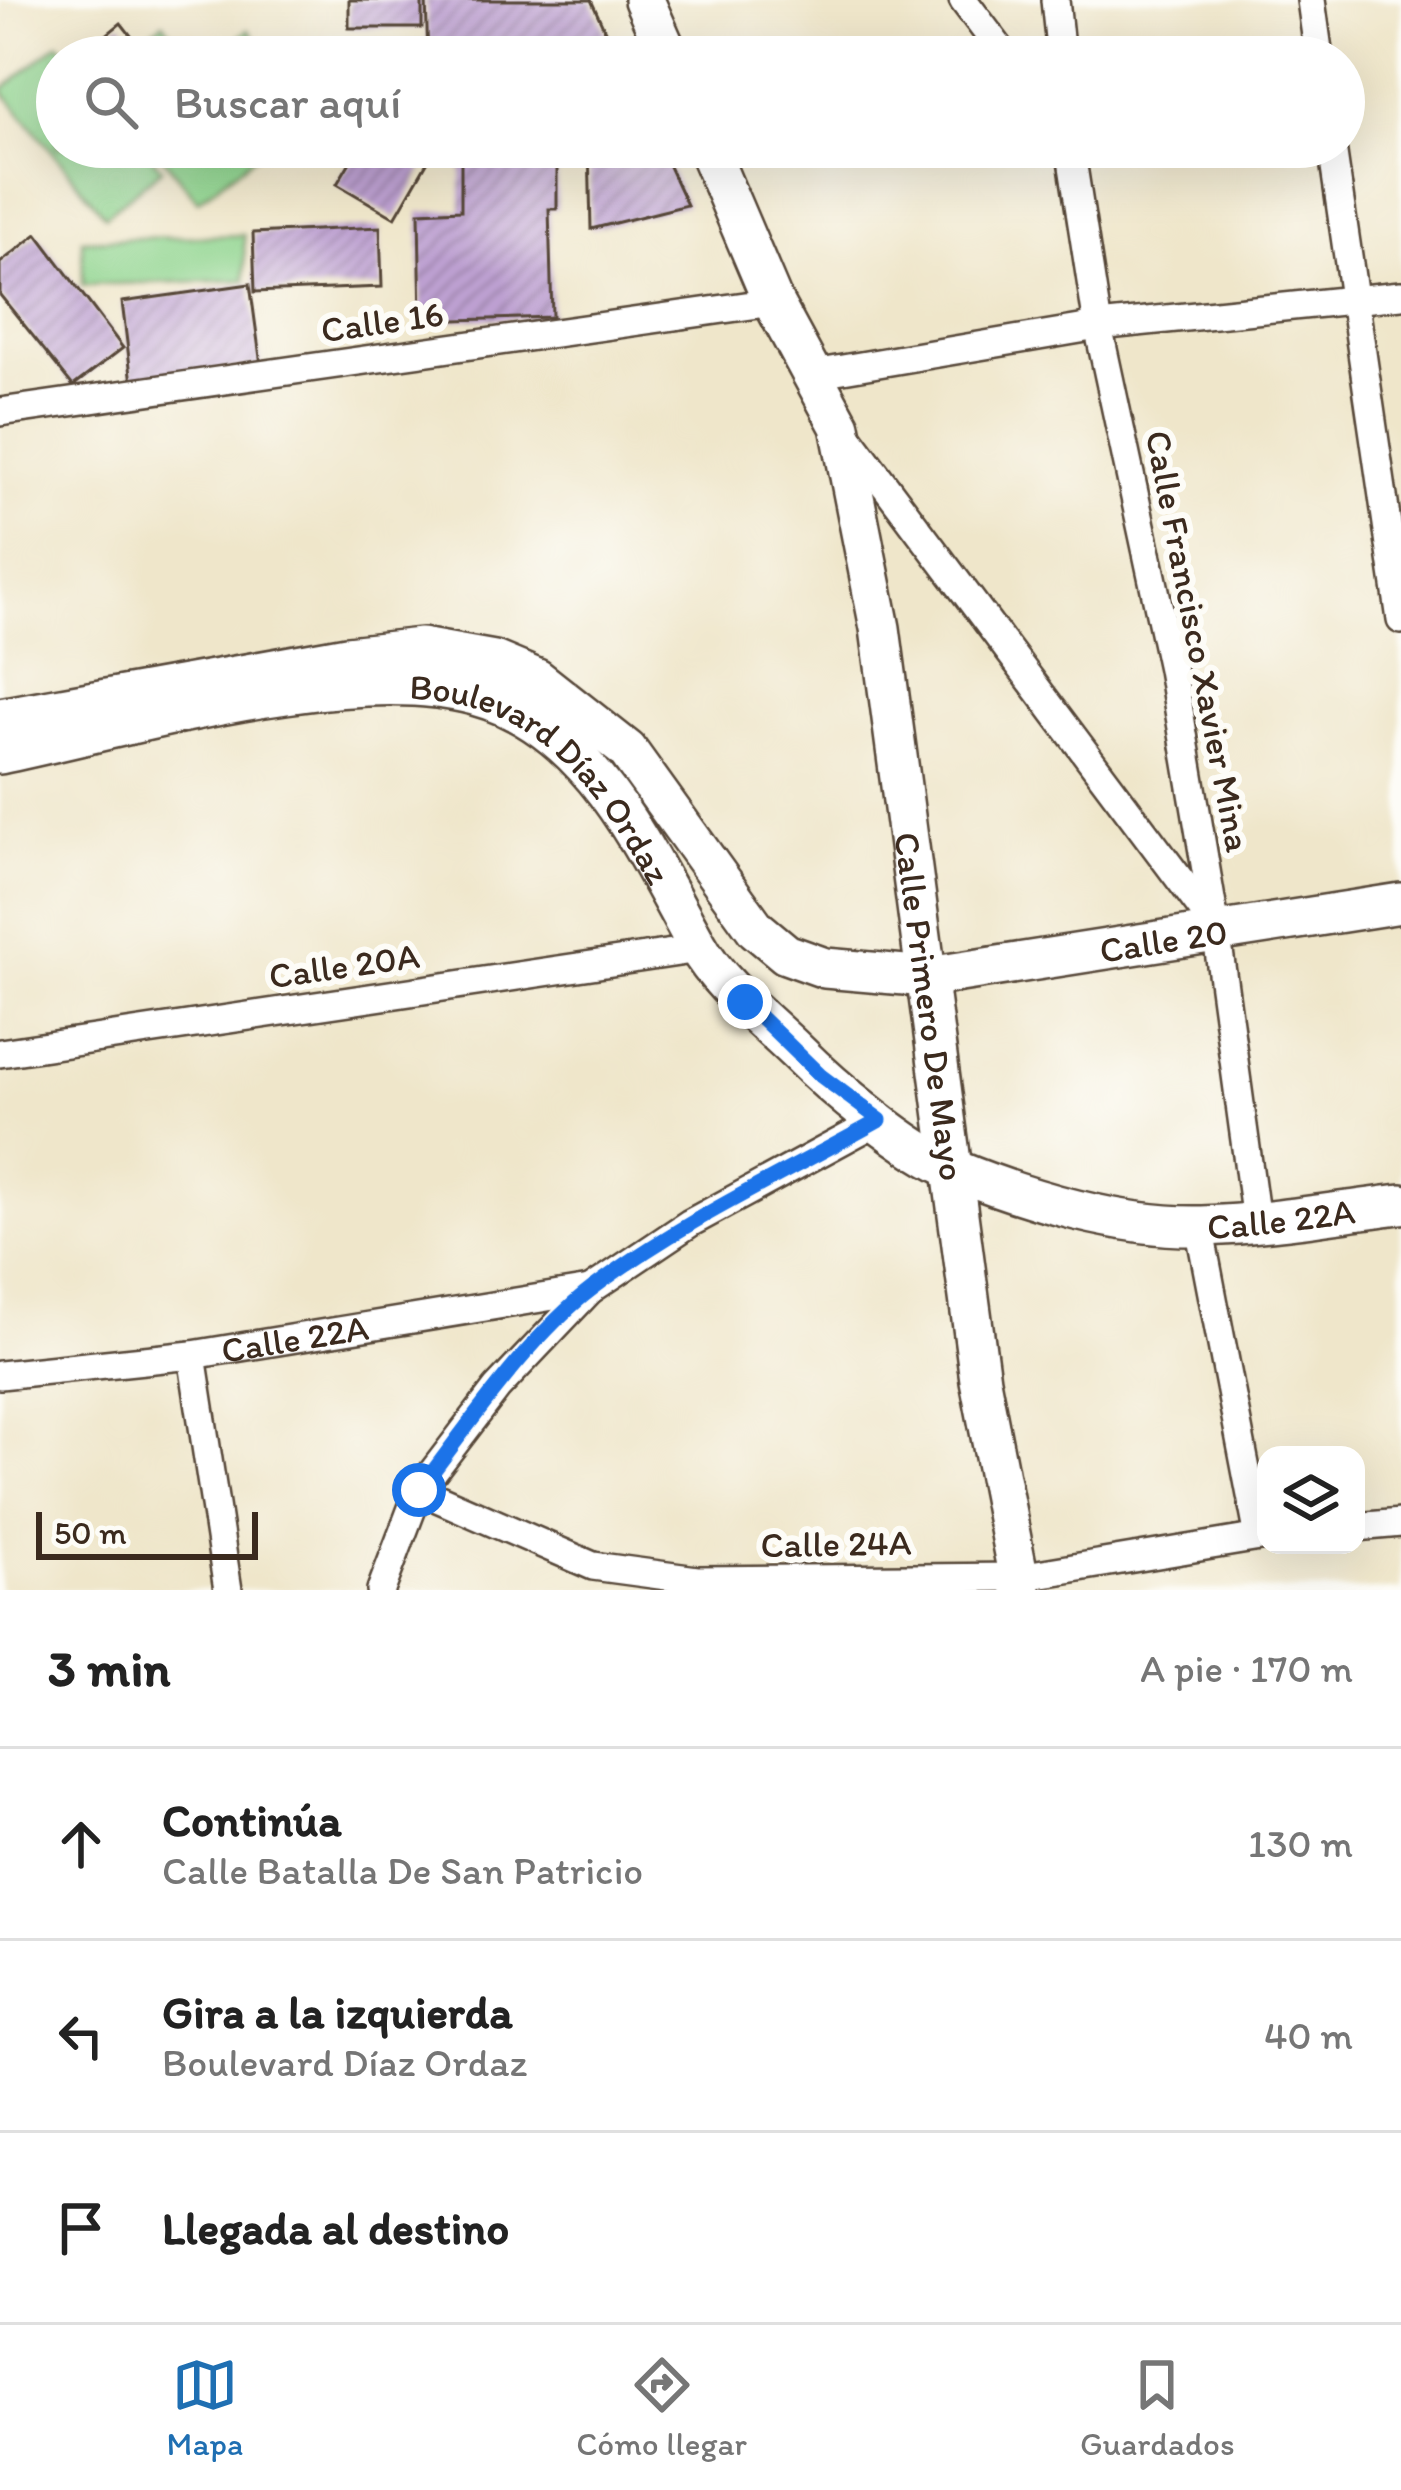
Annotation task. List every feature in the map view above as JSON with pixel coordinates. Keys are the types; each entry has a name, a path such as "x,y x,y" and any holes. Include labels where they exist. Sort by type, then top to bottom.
{"main road":[{"path":"644,0 660,36"},
{"name":"Calle Primero De Mayo","path":"716,168 773,302 840,425 880,628 980,1380 1020,1583"},
{"name":"Boulevard Díaz Ordaz","path":"0,718 421,647 494,661 537,679 627,750 756,929 786,954 825,968 928,977"},
{"name":"Boulevard Díaz Ordaz","path":"0,754 190,712 356,686 412,684 474,694 514,710 550,733 595,775 643,845 699,949 821,1076 952,1169"},
{"name":"Calle 20","path":"928,977 1216,928 1401,904"},
{"name":"Calle 22A","path":"952,1169 1069,1205 1199,1226 1401,1204"}],"street":[{"path":"963,0 990,36"},
{"path":"1055,0 1059,36"},
{"path":"1311,0 1316,36"},
{"name":"Calle Francisco Xavier Mina","path":"1073,168 1098,326 1172,669 1216,928 1256,1221"},
{"path":"1335,168 1400,605"},
{"path":"813,374 1098,326 1401,295"},
{"name":"Calle 16","path":"0,412 773,302"},
{"name":"Calle Primero De Mayo","path":"840,425 1216,928"},
{"name":"Calle 20A","path":"0,1053 699,949"},
{"path":"381,1590 419,1490 497,1388 590,1290 690,1223 880,1120"},
{"path":"1199,1226 1257,1508"},
{"name":"Calle 22A","path":"0,1375 192,1355 590,1290"},
{"path":"192,1355 228,1590"},
{"name":"Calle 24A","path":"419,1490 593,1566 697,1580 1020,1583 1257,1538"},
{"path":"1365,1526 1401,1523"}],"green space":[{"path":"163,23 174,36 147,36"},
{"path":"36,62 36,132 2,90"},
{"path":"66,168 161,168 162,169 105,216"},
{"path":"171,168 240,168 198,201"},
{"path":"244,235 245,280 83,285 82,240"}],"building":[{"path":"349,0 422,0 422,28 349,28"},
{"path":"426,0 591,0 607,36 427,36"},
{"path":"121,23 131,36 105,36"},
{"path":"347,168 424,168 395,218 337,184"},
{"path":"461,168 557,168 557,209 549,209 552,317 421,321 419,212 461,210"},
{"path":"590,168 670,168 687,205 591,229"},
{"path":"380,227 382,287 255,292 253,233"},
{"path":"37,234 123,348 73,386 0,295 0,263"},
{"path":"250,284 261,365 132,383 122,302"}],"route":[{"path":"419,1490 497,1388 590,1290 690,1223 880,1120 821,1076 745,1002"}]}
